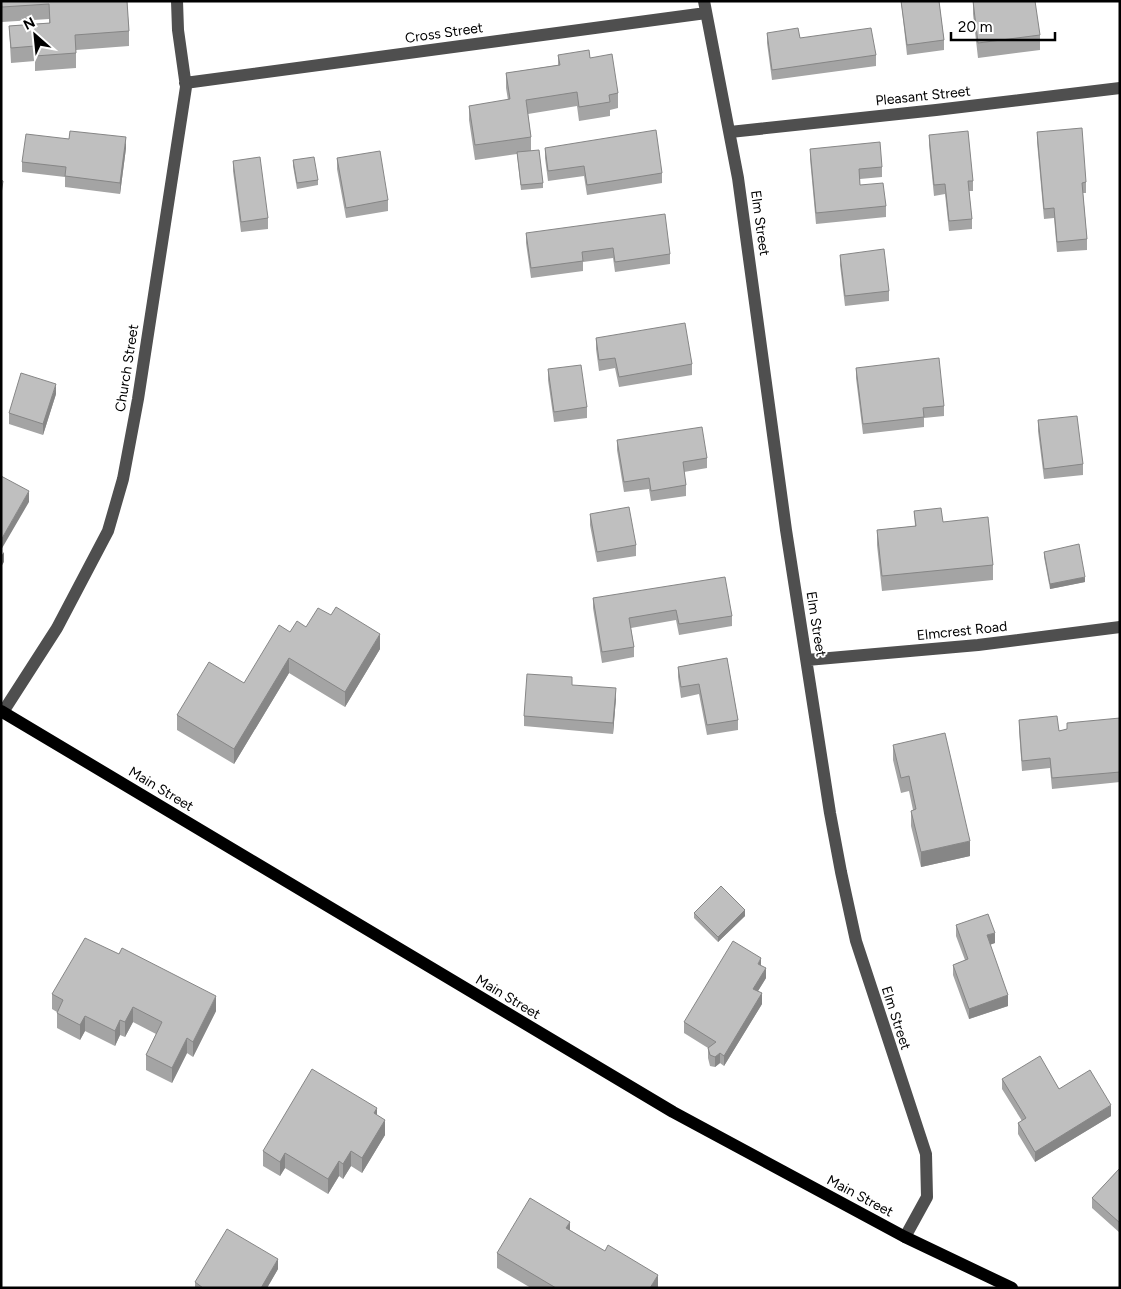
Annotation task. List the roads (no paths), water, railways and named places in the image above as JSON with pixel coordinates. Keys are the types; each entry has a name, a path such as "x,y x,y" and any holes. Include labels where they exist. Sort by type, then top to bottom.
{"main road":[{"name":"Main Street","path":"2,711 673,1112 905,1237 1012,1288"}],"street":[{"name":"Church Street","path":"2,711 57,628 108,531 123,479 138,399 186,83 178,30 177,1"},
{"name":"Cross Street","path":"186,83 705,7"},
{"name":"Elm Street","path":"705,7 738,178 785,522 830,813 856,941 926,1154 927,1197 905,1237"},
{"name":"Pleasant Street","path":"730,132 1120,88"},
{"name":"Elmcrest Road","path":"806,660 978,645 1120,627"}]}
